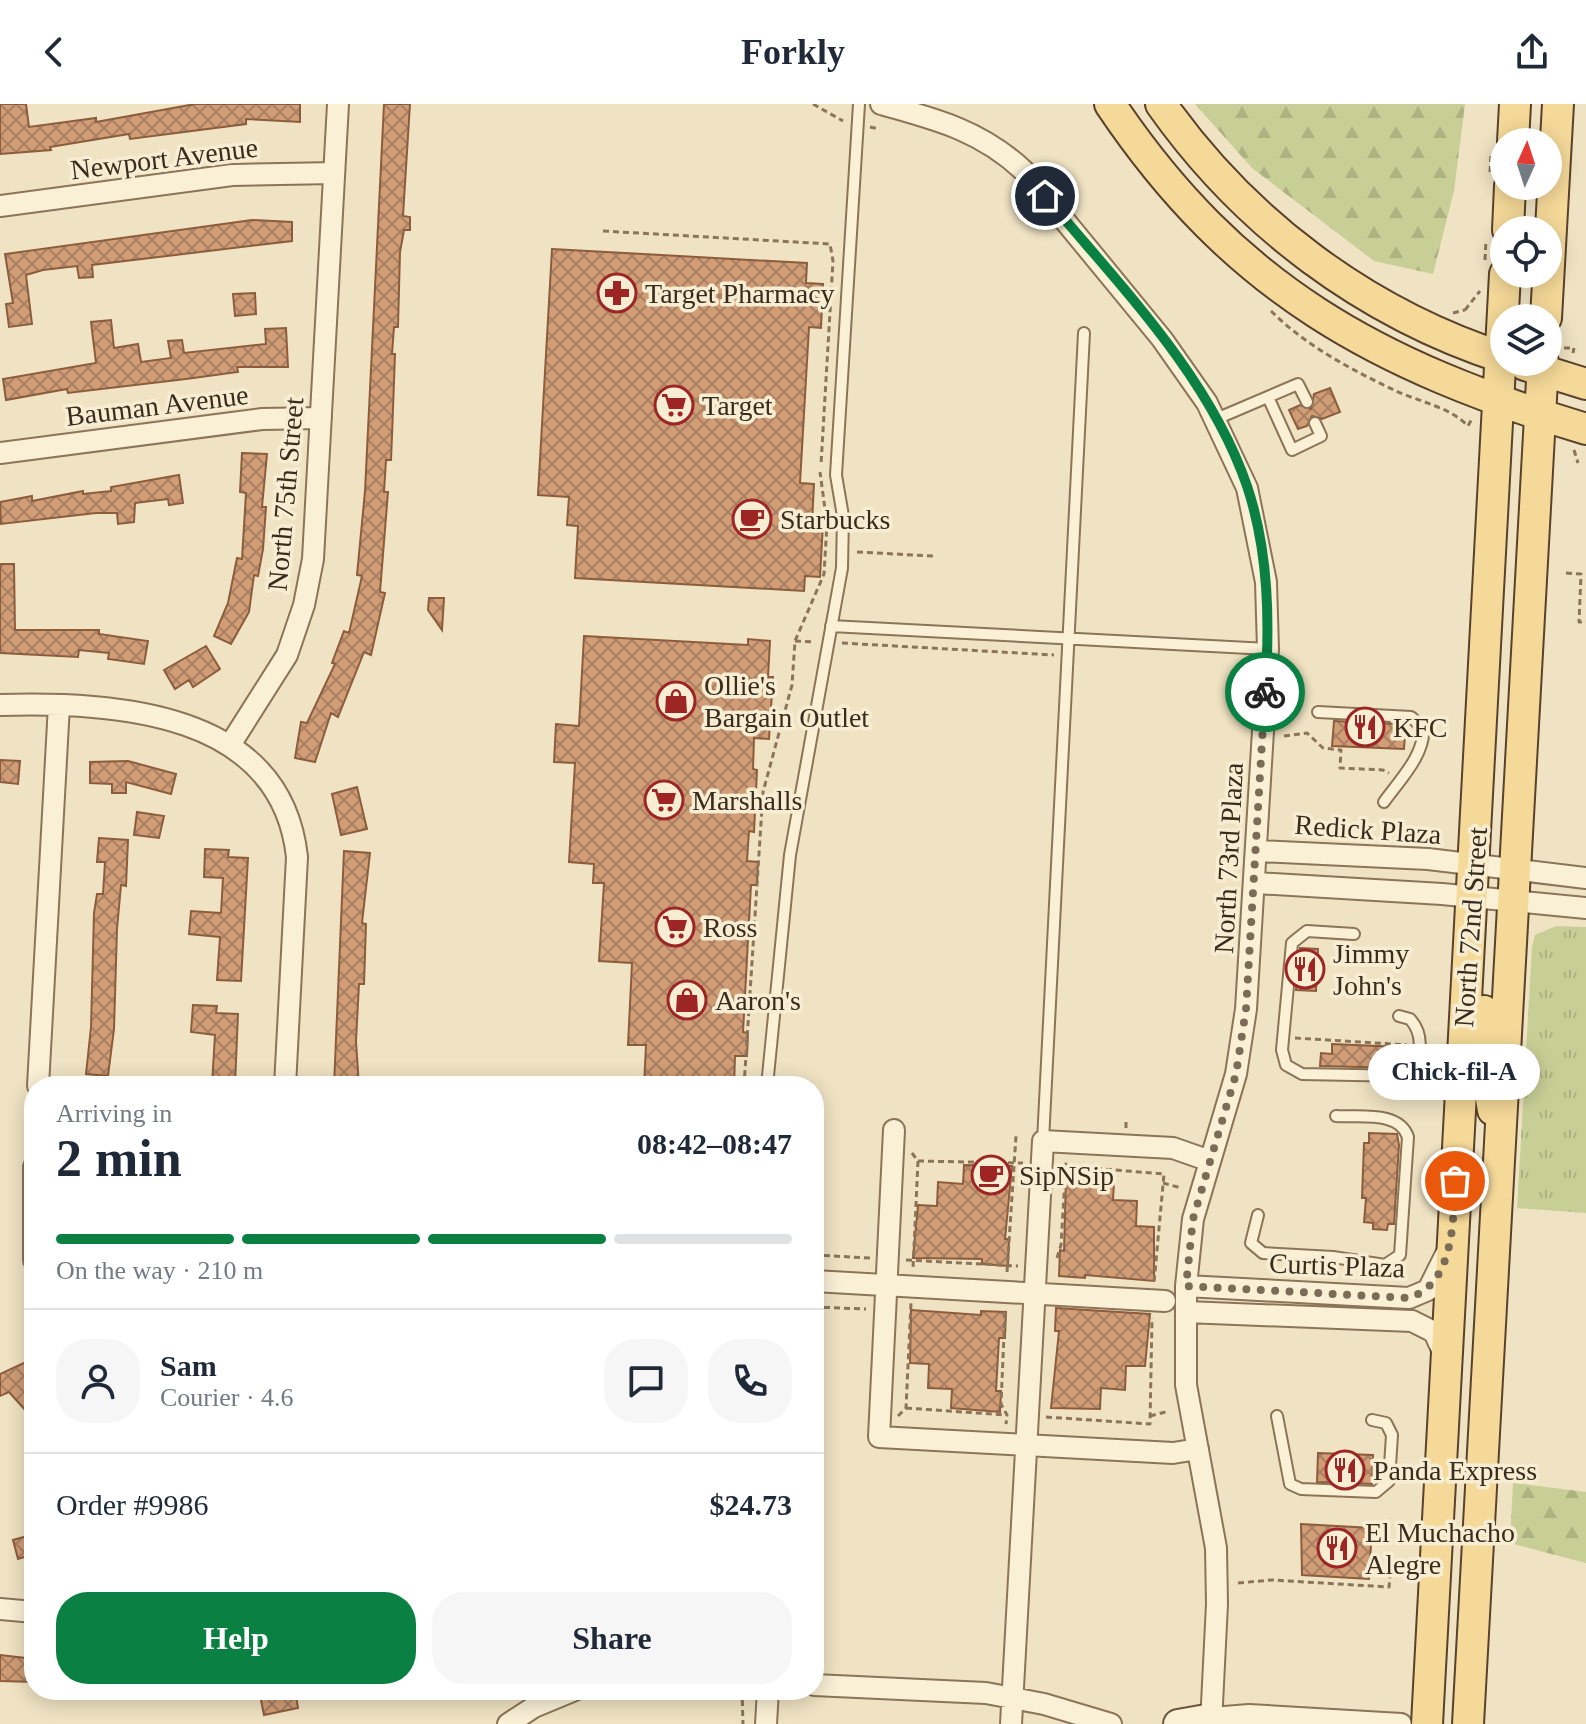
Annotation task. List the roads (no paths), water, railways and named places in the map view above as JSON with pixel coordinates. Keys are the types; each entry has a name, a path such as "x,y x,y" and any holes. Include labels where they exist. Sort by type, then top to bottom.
{"main road":[{"path":"1110,104 1181,198 1255,269 1292,299 1388,356 1498,402 1586,429"},
{"path":"1161,104 1228,187 1305,255 1421,325 1490,351"},
{"path":"1514,128 1515,104"},
{"path":"1547,304 1558,104"},
{"name":"North 72nd Street","path":"1498,868 1488,624 1498,402 1513,376"},
{"name":"North 72nd Street","path":"1427,1724 1452,1239 1498,868 1540,415 1526,376"},
{"path":"1562,376 1586,384"},
{"path":"1493,900 1507,891 1498,868"},
{"name":"North 72nd Street","path":"1468,1724 1501,1155 1493,900"},
{"path":"1441,1442 1457,1546 1451,1724"}],"street":[{"name":"North 75th Street","path":"230,745 280,669 304,605 313,559 338,104"},
{"name":"North 73rd Plaza","path":"881,104 963,128 1010,158 1162,339 1216,419 1236,459 1255,519 1266,582 1268,649 1256,883 1238,1063 1193,1219 1186,1286 1186,1385 1216,1548 1211,1721"},
{"name":"Newport Avenue","path":"0,206 232,175 334,173"},
{"name":"Bauman Avenue","path":"0,453 262,419 321,418"},
{"path":"0,705 59,705 114,710 183,724 211,733 250,758 279,793 295,836 297,857 286,1076"},
{"path":"39,1076 59,705"},
{"name":"Redick Plaza","path":"1257,851 1428,859 1586,878"},
{"path":"1256,883 1586,908"},
{"path":"894,1130 879,1437 1173,1453 1198,1449"},
{"path":"1011,1724 1032,1293 1043,1141 1173,1148 1210,1161"},
{"name":"Curtis Plaza","path":"1186,1286 1409,1298 1428,1290 1452,1239"},
{"path":"824,1282 1157,1299"},
{"name":"Curtis Plaza","path":"1186,1312 1412,1321 1434,1332 1446,1358"},
{"path":"0,1609 24,1611"},
{"path":"824,1686 1013,1697 1111,1724"},
{"path":"508,1724 551,1700"},
{"path":"766,1724 767,1700"},
{"path":"1178,1724 1249,1715 1401,1724"}],"lane":[{"path":"768,1076 784,892 844,551 843,516 836,475 859,104"},
{"path":"1043,1141 1071,640 1084,333"},
{"path":"1216,419 1298,384 1307,402"},
{"path":"1268,397 1292,450 1321,436 1315,423"},
{"path":"831,626 1268,649"},
{"path":"1318,712 1401,716 1418,722 1423,728 1422,743 1384,802"},
{"path":"1354,934 1307,931 1295,938 1289,949 1283,1059 1302,1074 1406,1076 1416,1066 1419,1046 1416,1024 1399,1016"},
{"path":"1258,1215 1251,1243 1263,1253 1333,1257 1385,1265 1400,1255 1408,1137 1405,1128 1392,1119 1336,1116"},
{"path":"1277,1416 1288,1477 1294,1487 1376,1492 1389,1481 1392,1435 1386,1423 1372,1420"}],"place":[{"name":"Target Pharmacy","path":"617,293"},
{"name":"Target","path":"674,405"},
{"name":"Starbucks","path":"752,519"},
{"name":"Ollie's Bargain Outlet","path":"676,701"},
{"name":"KFC","path":"1365,727"},
{"name":"Marshalls","path":"664,800"},
{"name":"Ross","path":"675,927"},
{"name":"Jimmy John's","path":"1305,969"},
{"name":"Aaron's","path":"687,1000"},
{"name":"SipNSip","path":"991,1175"},
{"name":"Chick-fil-A","path":"1455,1181"},
{"name":"Panda Express","path":"1345,1470"},
{"name":"El Muchacho Alegre","path":"1337,1548"}]}
